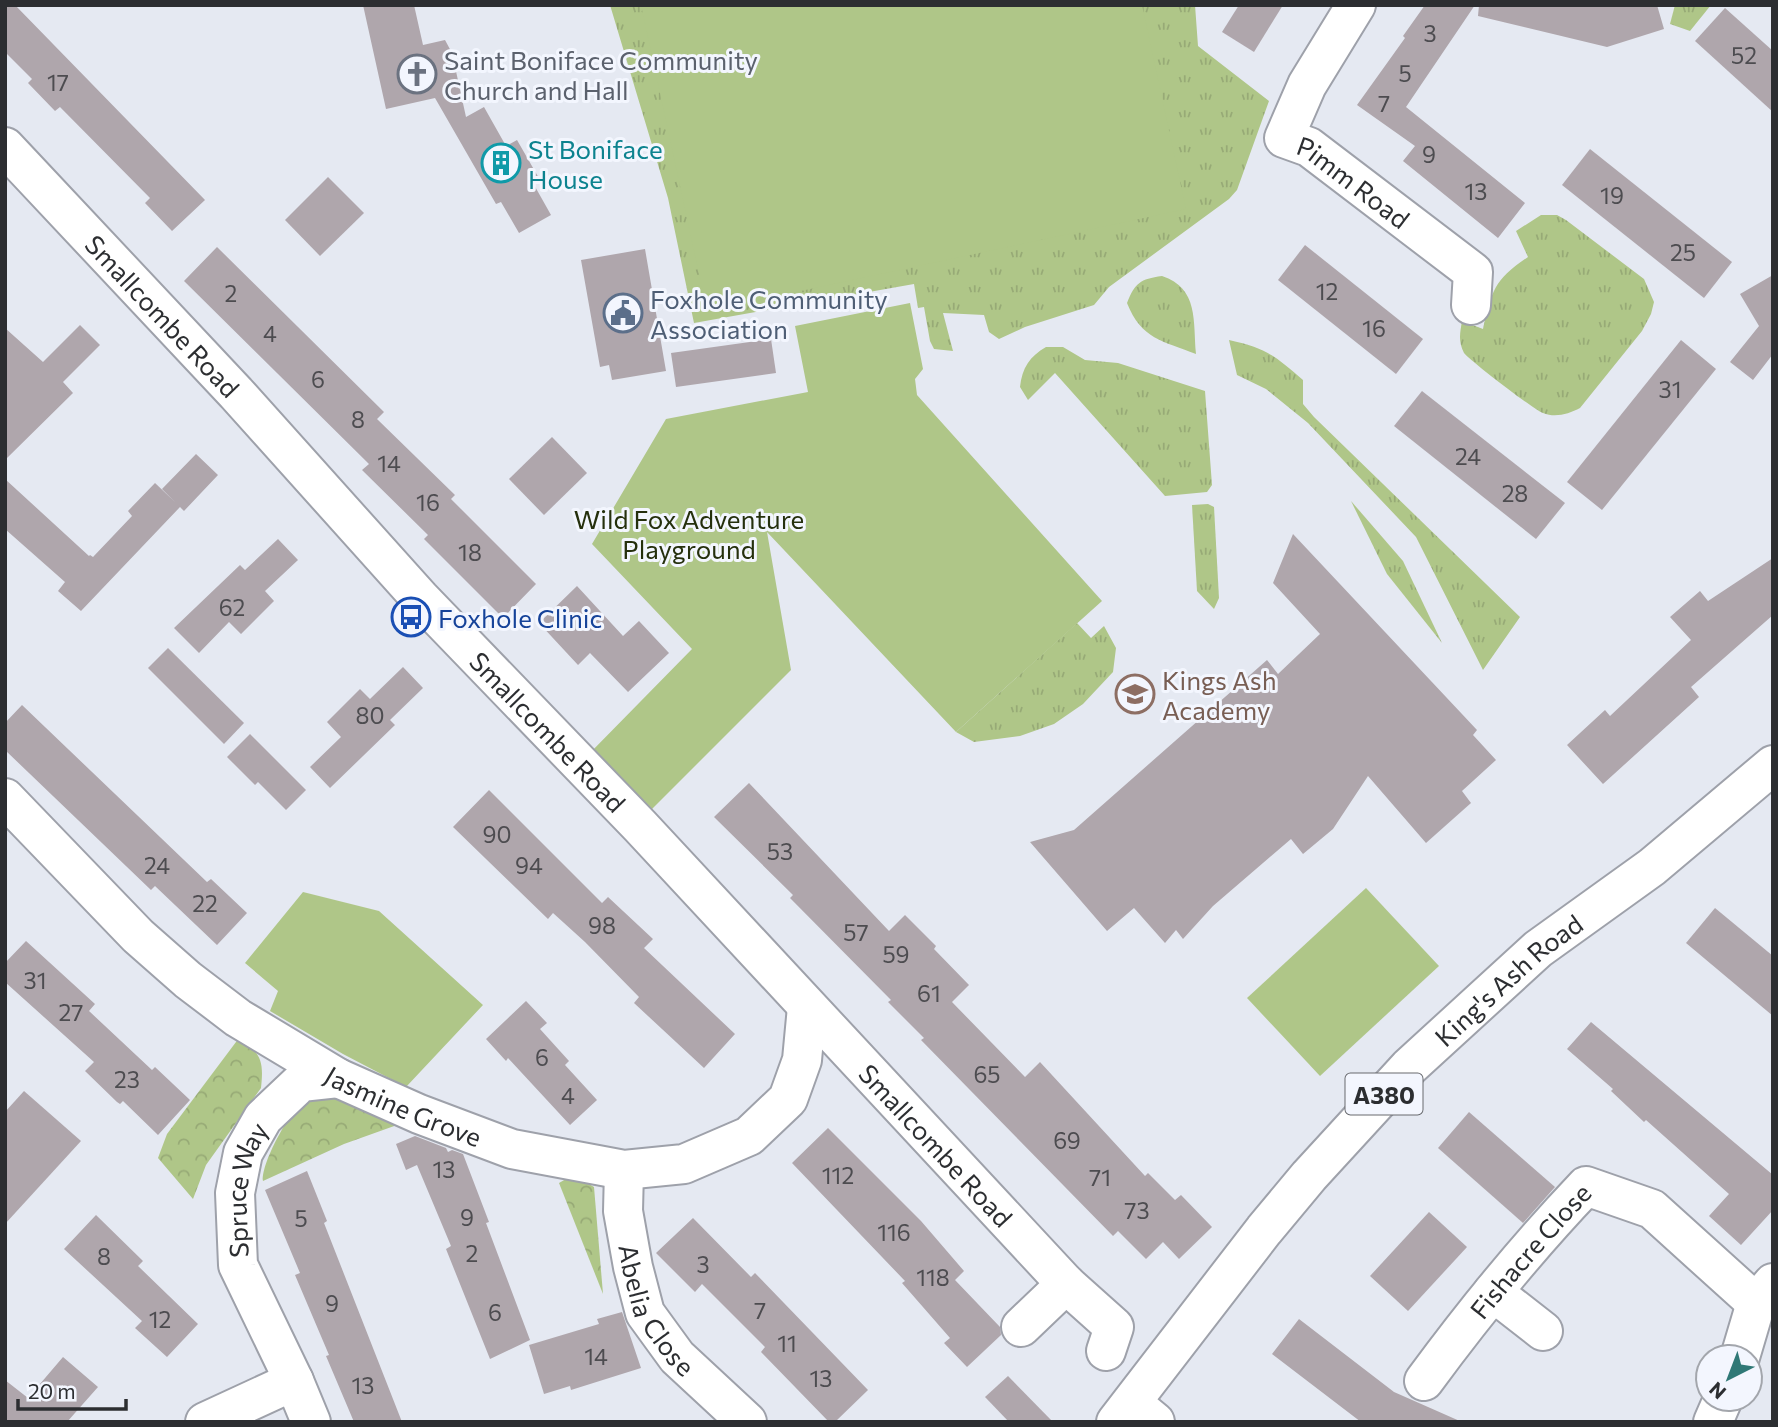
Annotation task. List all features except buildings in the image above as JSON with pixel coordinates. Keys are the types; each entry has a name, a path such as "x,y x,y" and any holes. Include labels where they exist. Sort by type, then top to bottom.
{"main road":[{"name":"Pimm Road","path":"1356,5 1307,85 1284,138 1309,147 1479,278"},
{"name":"Smallcombe Road","path":"5,147 236,393 420,598 640,826 1066,1284 1114,1326 1106,1351"},
{"name":"King's Ash Road","path":"1134,1415 1264,1230 1309,1176 1409,1067 1538,949 1652,867 1773,765"},
{"name":"Jasmine Grove","path":"5,798 138,936 188,980 238,1018 338,1078 419,1114 512,1149 624,1170 684,1164 749,1136 788,1099 802,1060 807,1007"},
{"name":"Spruce Way","path":"311,1422 295,1381 238,1265 235,1193 243,1153 262,1118 301,1082 338,1078"},
{"name":"Abelia Close","path":"624,1170 623,1211 645,1313 677,1357 747,1422"},
{"name":"Fishacre Close","path":"1424,1381 1535,1240 1586,1186 1652,1209 1765,1293"},
{"path":"1021,1327 1066,1284"},
{"path":"1493,1292 1543,1331"},
{"path":"1745,1343 1765,1293"},
{"path":"205,1422 295,1381"}],"green space":[{"path":"610,5 1195,5 1198,46 1269,101 1237,190 1229,199 1109,287 1094,305 1025,327 999,339 989,332 984,315 943,313 953,351 934,349 924,307 918,308 914,284 694,323 668,198"},
{"path":"641,5 1142,5 1186,209 707,311"},
{"path":"1675,5 1711,5 1690,31 1670,24"},
{"path":"1541,215 1557,215 1566,220 1644,279 1654,302 1642,331 1580,408 1567,414 1548,414 1537,410 1464,353 1460,341 1462,321 1483,329 1496,287 1508,272 1528,257 1516,231"},
{"path":"1162,276 1174,281 1188,298 1194,318 1196,354 1163,342 1146,332 1127,303 1139,283"},
{"name":"Wild Fox Adventure Playground","path":"910,303 923,369 915,379 917,395 1102,601 956,732 767,532 791,670 645,816 587,756 692,649 592,544 666,419 808,392 795,326"},
{"path":"1229,340 1269,354 1303,380 1303,404 1314,417 1520,617 1483,670 1416,537 1308,423 1266,389 1237,375"},
{"path":"1046,347 1063,347 1085,360 1118,363 1205,391 1212,485 1207,492 1165,496 1055,373 1028,400 1020,387 1025,368 1035,354"},
{"path":"1351,501 1403,561 1442,643 1387,574"},
{"path":"1208,504 1214,507 1219,598 1214,609 1197,591 1192,505"},
{"path":"1077,623 1091,638 1104,626 1116,648 1113,672 1083,704 1054,724 1020,736 974,742 956,732"},
{"path":"1366,888 1439,966 1320,1076 1247,998"},
{"path":"303,892 379,911 483,1005 406,1087 270,1011 278,991 245,963"},
{"path":"239,1038 252,1048 259,1058 262,1071 261,1088 206,1165 193,1199 158,1158 167,1134"},
{"path":"324,1090 411,1120 344,1144 263,1181 272,1148 295,1110 309,1095"},
{"path":"566,1179 584,1181 594,1187 603,1294 559,1183"}],"place":[{"name":"Saint Boniface Community Church and Hall","path":"417,74"},
{"name":"St Boniface House","path":"501,163"},
{"name":"Foxhole Community Association","path":"623,313"},
{"name":"Foxhole Clinic","path":"411,617"},
{"name":"Kings Ash Academy","path":"1135,694"}]}
